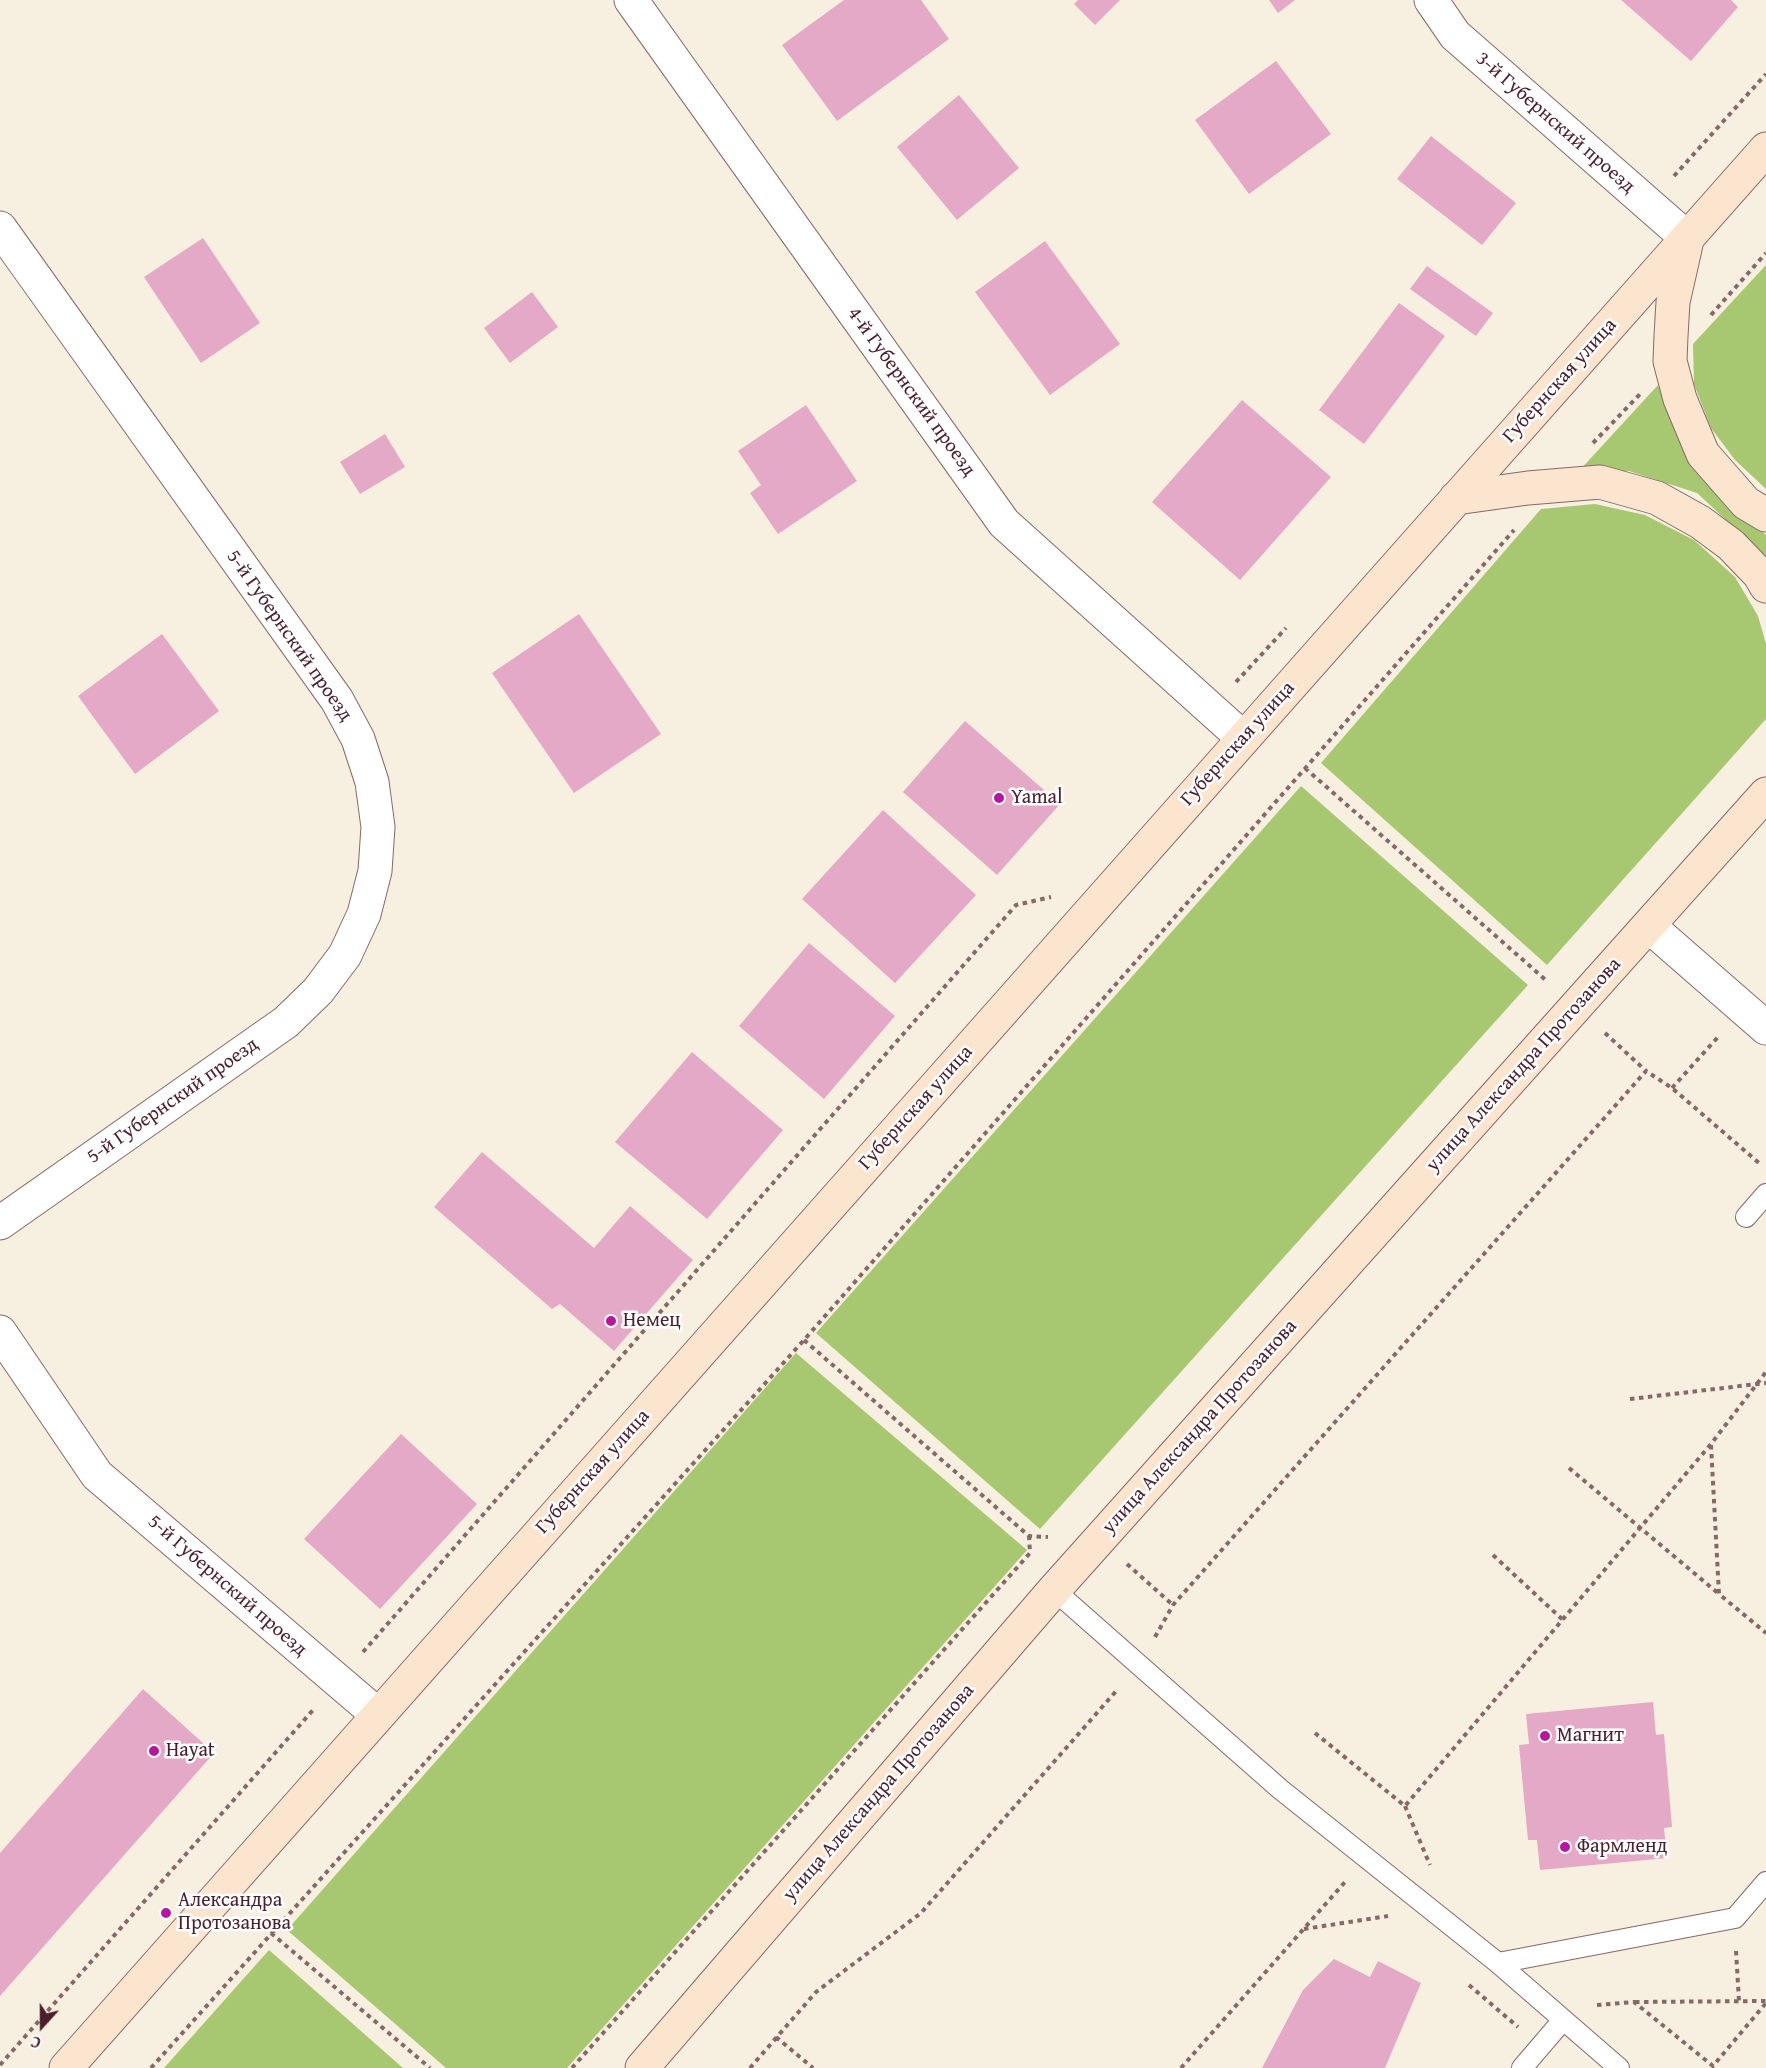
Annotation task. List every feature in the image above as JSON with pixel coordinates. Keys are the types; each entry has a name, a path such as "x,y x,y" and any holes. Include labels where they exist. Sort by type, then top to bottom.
{"street":[{"name":"4-й Губернский проезд","path":"631,0 1004,523 1243,738"},
{"name":"3-й Губернский проезд","path":"1431,0 1455,35 1687,238"},
{"name":"Губернская улица","path":"66,2068 1766,149"},
{"name":"5-й Губернский проезд","path":"0,228 337,700 358,739 372,782 378,827 375,871 364,914 345,956 318,991 286,1022 0,1223"},
{"path":"1687,238 1673,302 1670,361 1680,399 1703,454 1746,503 1766,515"},
{"path":"1456,498 1600,482 1658,498 1701,522 1731,545 1759,574 1766,586"},
{"name":"улица Александра Протозанова","path":"642,2068 1054,1590 1766,794"},
{"path":"1648,926 1766,1028"},
{"name":"5-й Губернский проезд","path":"0,1332 97,1475 378,1715"}],"lane":[{"path":"1746,1217 1766,1194"},
{"path":"1054,1590 1280,1789 1498,1963 1619,2068"},
{"path":"1498,1963 1735,1918 1766,1882"},
{"path":"1522,2068 1563,2020"}],"path":[{"path":"1648,205 1766,74"},
{"path":"152,2068 804,1340 1553,486 1670,361 1766,253"},
{"path":"1211,709 1291,622"},
{"path":"1305,768 1646,1071 1672,1088 1766,1169"},
{"path":"0,2065 1016,905 1055,896"},
{"path":"750,2068 816,1992 921,1913 1139,1665 1173,1605 1646,1071"},
{"path":"804,1340 1029,1536 1099,1539 1173,1605"},
{"path":"1316,1732 1405,1806 1563,1620 1638,1527 1711,1444 1766,1372"},
{"path":"1630,1399 1766,1383"},
{"path":"1711,1444 1719,1594"},
{"path":"1569,1468 1766,1634"},
{"path":"572,2068 1030,1553 1029,1536"},
{"path":"1493,1555 1563,1620"},
{"path":"1181,2068 1365,1858"},
{"path":"1304,1929 1389,1916"},
{"path":"1735,1918 1739,2001"},
{"path":"271,1933 430,2068"},
{"path":"1461,1977 1540,2046"},
{"path":"1634,2002 1766,2001"},
{"path":"777,2037 813,2068"}],"green space":[{"path":"1766,265 1766,489 1735,460 1711,428 1694,384 1693,344"},
{"path":"1658,385 1676,434 1707,483 1766,535 1766,557 1697,493 1629,471 1578,472"},
{"path":"1595,504 1645,515 1694,540 1735,577 1758,616 1766,644 1766,719 1547,965 1321,763 1541,509"},
{"path":"1301,786 1528,985 1040,1529 816,1333"},
{"path":"796,1353 1027,1550 567,2068 446,2068 287,1930"},
{"path":"269,1950 403,2068 164,2068"}],"building":[{"path":"844,0 921,0 949,39 837,121 782,45"},
{"path":"1078,0 1120,0 1095,25 1074,4"},
{"path":"1269,0 1295,0 1278,13"},
{"path":"1621,0 1731,0 1738,7 1691,61"},
{"path":"1276,61 1331,134 1249,194 1195,120"},
{"path":"959,95 1019,168 957,220 897,147"},
{"path":"1431,136 1516,203 1482,245 1397,179"},
{"path":"203,238 260,323 201,363 144,277"},
{"path":"1045,241 1120,344 1050,395 975,292"},
{"path":"1427,266 1493,313 1476,336 1410,289"},
{"path":"532,292 558,327 510,363 484,328"},
{"path":"1399,303 1445,336 1364,444 1319,410"},
{"path":"1242,400 1331,477 1240,580 1152,502"},
{"path":"806,405 857,481 778,534 750,493 761,485 738,451"},
{"path":"385,434 405,467 360,494 340,462"},
{"path":"579,614 661,734 574,793 492,673"},
{"path":"162,634 219,711 135,774 78,696"},
{"path":"965,721 1060,804 997,875 903,792"},
{"path":"883,810 976,895 895,983 802,899"},
{"path":"809,943 895,1016 824,1099 739,1026"},
{"path":"692,1052 783,1130 707,1219 615,1142"},
{"path":"482,1152 594,1248 630,1206 693,1260 614,1351 560,1304 552,1309 434,1207"},
{"path":"401,1434 477,1504 380,1609 304,1539"},
{"path":"143,1689 214,1753 0,1996 0,1853"},
{"path":"1653,1702 1656,1735 1664,1734 1672,1827 1664,1828 1667,1858 1540,1870 1537,1840 1528,1840 1519,1745 1529,1744 1526,1714"},
{"path":"1334,1959 1370,1977 1378,1961 1421,1983 1385,2068 1262,2068 1303,1990"}],"place":[{"name":"Yamal","path":"999,798"},
{"name":"Немец","path":"611,1321"},
{"name":"Магнит","path":"1545,1736"},
{"name":"Hayat","path":"154,1751"},
{"name":"Фармленд","path":"1565,1847"},
{"name":"Александра Протозанова","path":"166,1913"}]}
